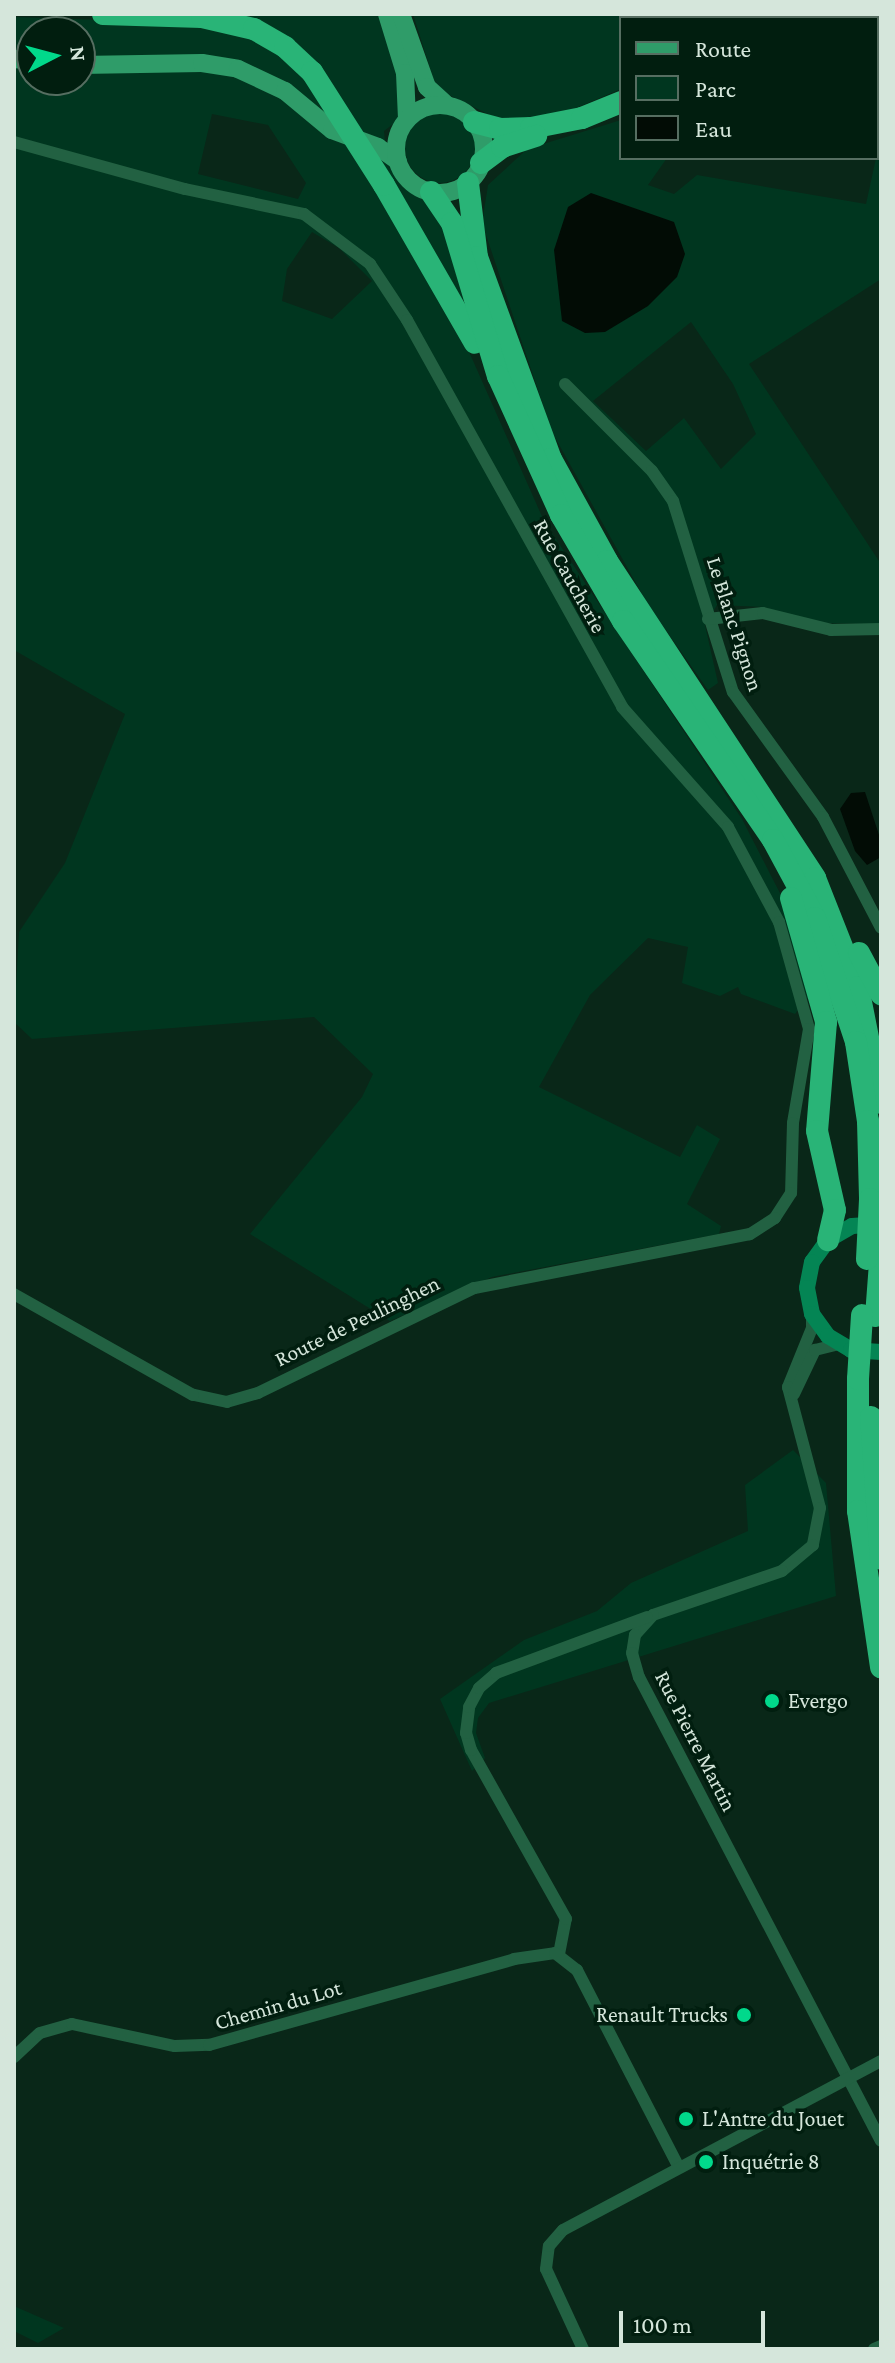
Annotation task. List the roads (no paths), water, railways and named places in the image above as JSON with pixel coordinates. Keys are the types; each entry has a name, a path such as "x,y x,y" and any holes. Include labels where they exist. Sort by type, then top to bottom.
{"highway":[{"path":"103,14 202,17 254,29 285,47 312,72 384,185 510,407 584,557 794,841 832,913 864,1006 881,1103"},
{"path":"474,122 500,129 539,127 590,116 619,103"},
{"path":"481,163 514,142 588,126 619,113"},
{"path":"468,183 477,257 551,459 592,537 778,847 823,939 862,1074 876,1256 869,1315 858,1511 881,1667"},
{"path":"431,192 452,223 510,407"},
{"path":"692,703 809,850 881,994"},
{"path":"692,703 782,876 819,991 826,1051 817,1131 835,1210 828,1240"},
{"path":"865,1379 881,1559"}],"main road":[{"path":"387,14 405,73 404,124 398,161"},
{"path":"96,65 227,66 279,87 332,130 398,161 410,181 431,192 450,192 468,183 481,163 483,140 474,122 447,105 427,87 401,14"},
{"path":"361,141 404,124 425,107 447,105"}],"street":[{"name":"Rue Caucherie","path":"14,142 201,193 304,214 354,247 386,284 610,688 640,729 724,820 788,945 809,1029 793,1123 793,1182 782,1211 743,1236"},
{"name":"Le Blanc Pignon","path":"565,384 652,471 673,501 708,619 740,705 823,817 881,928"},
{"path":"708,619 763,613 831,630 881,629"},
{"path":"678,2166 577,1970 559,1954 566,1919 473,1755 467,1719 479,1688 496,1673 782,1571 807,1554 817,1536 820,1508 793,1417 789,1377 812,1328 808,1275 828,1240 852,1226 881,1224"},
{"name":"Route de Peulinghen","path":"14,1294 193,1395 227,1402 258,1393 474,1288 743,1236"},
{"path":"812,1314 839,1344"},
{"path":"793,1417 794,1390 804,1365 821,1346 839,1344 881,1352"},
{"name":"Rue Pierre Martin","path":"653,1615 635,1635 633,1660 881,2141"},
{"path":"604,1636 620,1642 633,1660"},
{"name":"Chemin du Lot","path":"14,2057 40,2033 72,2024 175,2046 209,2045 526,1956 559,1954"},
{"path":"583,2349 549,2282 549,2246 574,2222 881,2061"},
{"path":"874,2349 881,2346"}],"water":[{"path":"767,14 833,14 800,16"},
{"path":"591,193 674,222 685,254 677,277 648,306 605,332 585,333 562,321 554,250 568,207"},
{"path":"865,792 881,841 881,857 867,865 855,851 840,809 851,793"}],"place":[{"name":"Evergo","path":"772,1701"},
{"name":"Renault Trucks","path":"744,2015"},
{"name":"L'Antre du Jouet","path":"686,2119"},
{"name":"Inquétrie 8","path":"706,2162"}]}
